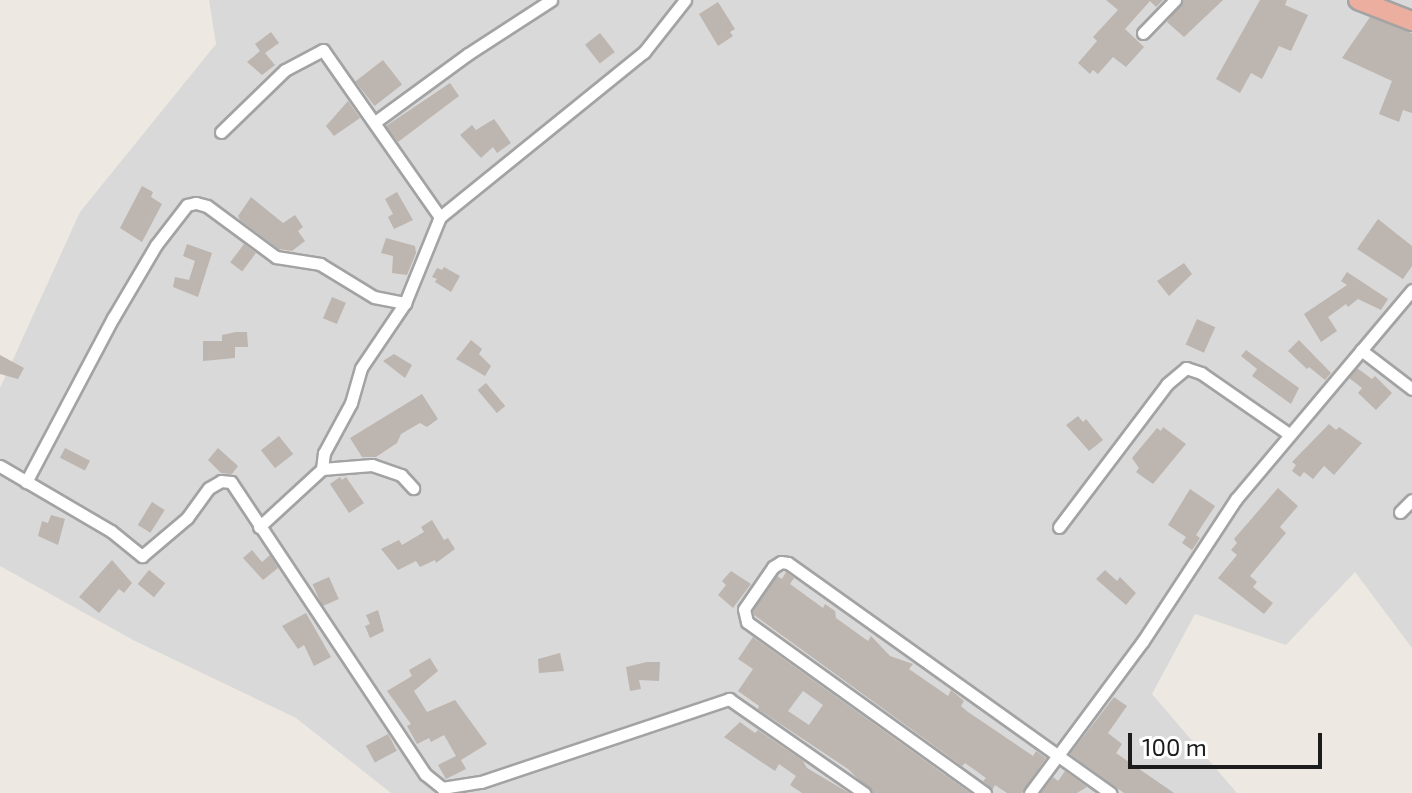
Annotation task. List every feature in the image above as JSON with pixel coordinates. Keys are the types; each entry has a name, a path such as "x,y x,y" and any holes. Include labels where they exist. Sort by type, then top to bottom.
{"highway":[{"path":"1358,0 1412,21"}],"street":[{"path":"375,122 468,54 551,0"},
{"path":"259,527 322,469 326,447 351,403 361,368 405,303 440,217 644,52 685,0"},
{"path":"1143,33 1175,0"},
{"path":"221,132 285,70 323,50 440,217"},
{"path":"26,482 113,318 156,245 187,205 196,203 207,206 276,257 320,264 374,297 405,303"},
{"path":"1030,793 1143,641 1236,499 1412,290"},
{"path":"1361,350 1412,389"},
{"path":"1059,527 1167,384 1186,368 1201,373 1289,434"},
{"path":"322,469 372,465 401,475 413,488"},
{"path":"0,466 111,531 138,555 147,554 187,518 209,488 221,481 231,482 434,785 457,788 481,782 729,699 864,793"},
{"path":"1400,512 1412,500"},
{"path":"985,793 747,622 744,609 773,567 781,562 788,563 1110,793"}],"shaded area":[{"path":"209,0 1412,0 1412,648 1355,572 1286,645 1195,614 1152,694 1237,793 391,793 296,718 133,640 0,566 0,388 80,212 216,44"}],"building":[{"path":"1106,0 1163,0 1156,7 1150,1 1125,29 1144,47 1126,67 1113,57 1098,74 1093,70 1090,74 1078,63 1097,41 1093,37 1118,10"},
{"path":"1183,0 1223,0 1184,37 1167,22"},
{"path":"1260,0 1287,0 1285,5 1308,15 1291,51 1279,46 1262,79 1251,73 1240,93 1216,79"},
{"path":"718,2 735,29 730,32 733,36 718,46 699,14"},
{"path":"1370,17 1412,33 1412,113 1403,110 1399,122 1379,114 1392,81 1342,58"},
{"path":"271,32 279,43 265,53 275,65 262,75 247,62 260,51 255,44"},
{"path":"600,33 615,52 600,64 585,45"},
{"path":"383,60 402,84 375,106 355,82"},
{"path":"450,83 459,96 398,142 386,126"},
{"path":"348,101 360,118 334,136 326,126"},
{"path":"494,119 511,143 497,153 493,147 481,158 460,135 472,125 476,130"},
{"path":"142,186 153,192 151,197 162,204 142,242 120,228"},
{"path":"397,192 413,220 394,229 388,217 393,214 385,199"},
{"path":"251,197 283,223 295,215 303,227 298,231 305,241 292,251 279,249 240,220 238,216"},
{"path":"1378,219 1412,246 1412,266 1403,279 1357,249"},
{"path":"386,238 415,246 416,253 407,275 392,273 393,256 381,253"},
{"path":"187,244 212,253 198,297 173,287 175,277 189,280 195,261 183,256"},
{"path":"244,244 256,253 242,271 230,262"},
{"path":"1184,263 1192,274 1169,296 1157,281"},
{"path":"444,267 460,276 451,292 432,277 437,268 442,270"},
{"path":"1347,272 1388,299 1381,310 1358,299 1348,307 1346,304 1328,317 1337,331 1321,342 1304,314 1347,285 1341,281"},
{"path":"332,297 346,303 337,324 323,318"},
{"path":"1197,319 1215,327 1204,353 1186,345"},
{"path":"247,332 248,347 235,347 235,358 203,361 203,341 222,341 222,335"},
{"path":"471,340 482,349 479,354 491,366 485,376 456,359"},
{"path":"1299,340 1331,373 1325,380 1309,367 1307,369 1288,351"},
{"path":"1246,350 1299,388 1291,404 1252,376 1257,369 1241,356"},
{"path":"394,354 412,365 405,378 383,361"},
{"path":"0,355 24,368 18,379 0,374"},
{"path":"1357,368 1372,379 1375,376 1392,393 1376,410 1358,393 1362,388 1349,378"},
{"path":"486,383 505,406 497,413 478,390"},
{"path":"422,394 438,419 427,427 420,423 401,434 397,443 376,457 362,457 350,438"},
{"path":"1078,416 1083,422 1086,419 1103,440 1089,451 1066,425"},
{"path":"1329,424 1362,443 1334,475 1324,466 1313,479 1304,472 1300,477 1292,471 1296,465 1292,462"},
{"path":"1163,427 1186,444 1153,484 1136,472 1139,468 1132,458 1157,428 1161,431"},
{"path":"279,436 293,454 275,468 261,450"},
{"path":"65,448 90,461 85,471 60,458"},
{"path":"218,448 238,466 232,474 221,473 208,460"},
{"path":"340,477 342,480 346,477 364,503 349,513 330,484"},
{"path":"1278,488 1298,506 1280,527 1286,533 1250,576 1257,582 1253,587 1273,603 1264,614 1218,578 1237,555 1231,550 1237,543 1234,539"},
{"path":"1190,489 1215,506 1196,535 1200,538 1192,550 1182,543 1186,537 1168,525"},
{"path":"152,502 165,510 150,533 138,525"},
{"path":"51,515 65,519 58,545 38,536 42,521 48,523"},
{"path":"432,520 444,540 448,538 455,549 436,563 435,560 420,567 416,561 398,570 381,549 399,540 402,545 424,532 421,527"},
{"path":"252,550 262,562 270,555 278,568 263,580 243,558"},
{"path":"112,560 132,583 124,593 119,589 99,613 79,597"},
{"path":"149,570 165,583 154,597 138,584"},
{"path":"1105,570 1117,581 1120,577 1136,593 1126,605 1096,579"},
{"path":"731,571 751,584 733,608 718,595 726,585 722,581"},
{"path":"786,572 794,578 790,584 823,608 825,604 835,611 836,618 868,641 871,636 890,656 913,664 909,669 948,696 951,690 964,701 961,706 968,712 1033,756 1036,751 1046,758 1022,793 1007,793 995,785 993,789 983,781 986,778 965,763 962,766 754,615 753,611 777,576 782,579"},
{"path":"329,577 339,599 322,606 313,584"},
{"path":"378,610 384,631 370,638 365,626 370,624 366,615"},
{"path":"306,613 331,657 314,666 304,645 298,649 282,626"},
{"path":"753,637 970,793 872,793 848,769 758,709 759,706 738,691 753,669 738,659","holes":["803,691 823,705 809,725 788,711"]},
{"path":"560,653 564,671 539,673 538,659"},
{"path":"430,658 438,671 414,691 427,712 455,700 487,744 461,760 466,769 446,779 438,765 456,756 444,735 431,742 429,738 417,744 407,726 411,724 387,691 412,676 409,670"},
{"path":"660,662 659,681 639,680 641,689 630,691 626,667"},
{"path":"1114,697 1127,706 1108,733 1122,744 1116,753 1174,793 1124,793 1070,754"},
{"path":"740,722 755,733 758,730 803,761 807,768 849,793 802,793 790,785 796,776 779,764 775,771 724,737"},
{"path":"388,734 397,751 375,763 366,746"},
{"path":"1065,771 1087,787 1077,793 1041,793 1053,777 1058,781"}]}
